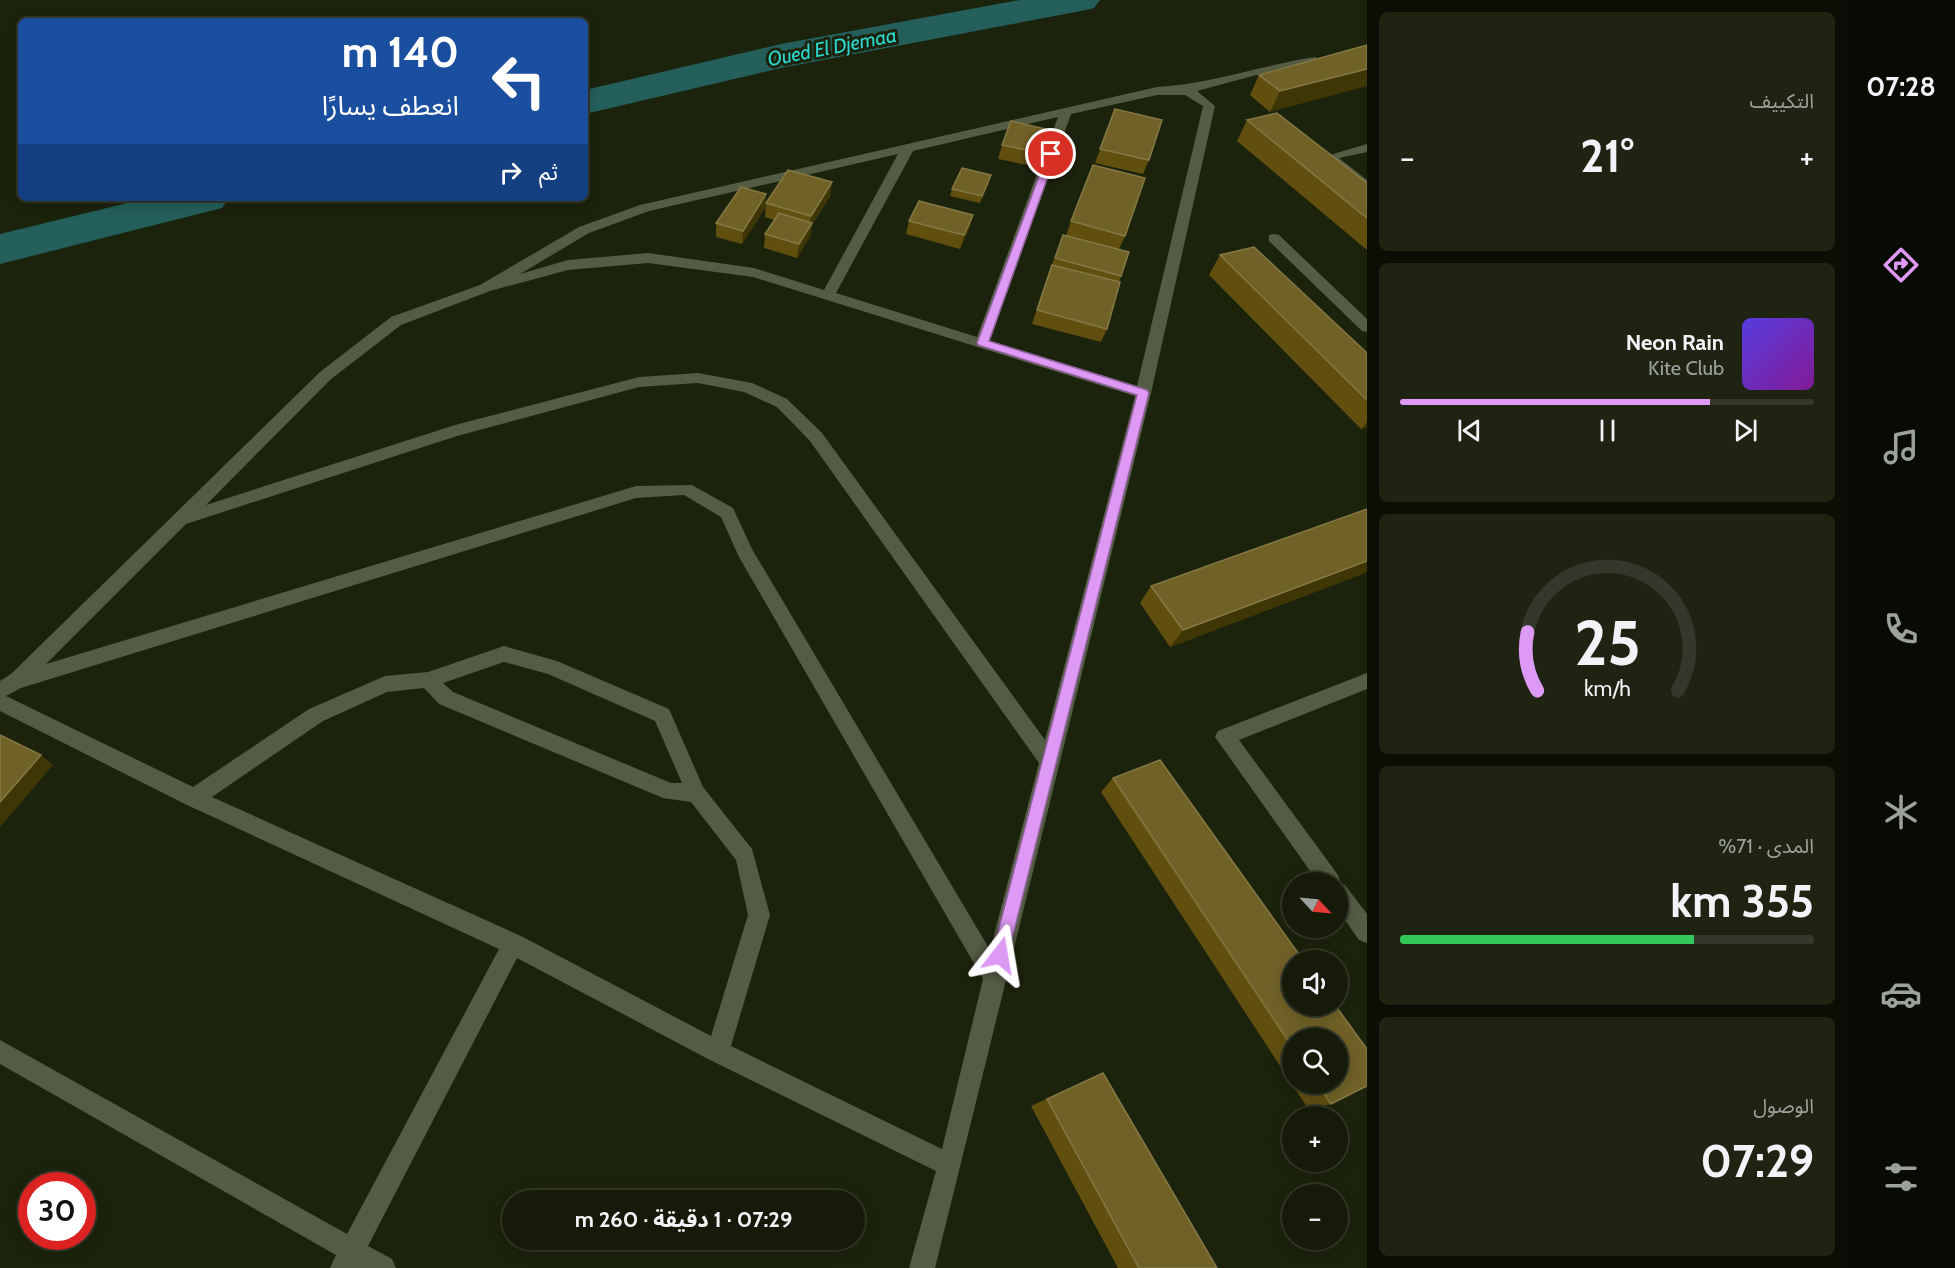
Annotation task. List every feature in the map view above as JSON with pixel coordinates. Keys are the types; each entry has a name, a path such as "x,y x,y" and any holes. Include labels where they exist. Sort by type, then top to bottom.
{"street":[{"path":"485,288 584,230 645,208 1157,91 1185,90 1324,58"},
{"path":"922,1268 950,1166 994,977 1143,393 1209,106 1201,96 1185,90"},
{"path":"982,343 1066,112"},
{"path":"828,296 908,148"},
{"path":"1367,148 1329,158 1367,186"},
{"path":"1274,238 1367,327"},
{"path":"18,680 325,376 396,321 485,288 568,265 648,258 754,273 1143,393"},
{"path":"180,519 455,431 639,382 698,378 747,387 783,403 816,437 969,653 1049,761"},
{"path":"0,690 18,680 636,492 686,489 727,513 745,552 994,977"},
{"path":"194,798 316,715 385,684 428,680 504,654 551,667 662,715 696,793 745,856 759,915 718,1052"},
{"path":"428,680 446,698 670,792 696,793"},
{"path":"1323,872 1225,737 1367,681"},
{"path":"0,702 194,798 513,944 718,1052 950,1166"},
{"path":"1348,906 1367,932"},
{"path":"347,1259 513,944"},
{"path":"0,1051 347,1259 383,1268"}],"building":[{"path":"1367,45 1367,69 1280,91 1259,75"},
{"path":"1115,109 1162,120 1149,160 1100,149"},
{"path":"1277,113 1367,183 1367,218 1247,120"},
{"path":"1011,121 1050,130 1041,153 1002,145"},
{"path":"1093,165 1145,178 1125,236 1071,221"},
{"path":"962,168 991,175 982,196 952,189"},
{"path":"788,170 832,182 811,216 766,203"},
{"path":"741,187 766,194 743,231 716,223"},
{"path":"919,201 973,215 964,235 909,221"},
{"path":"779,213 812,223 799,244 765,234"},
{"path":"1063,235 1129,252 1121,276 1055,258"},
{"path":"1254,247 1367,353 1367,400 1220,255"},
{"path":"1052,265 1120,282 1107,329 1037,310"},
{"path":"1367,509 1367,561 1183,630 1151,586"},
{"path":"0,735 41,755 0,802"},
{"path":"1160,760 1282,931 1282,938 1287,938 1296,950 1282,950 1282,1016 1343,1016 1367,1049 1367,1086 1331,1104 1324,1094 1348,1094 1348,1028 1282,1028 1282,1032 1113,778"},
{"path":"1103,1073 1217,1268 1139,1268 1047,1099"}],"waterway":[{"name":"Oued El Djemaa","path":"588,101 781,56 1081,0"},
{"name":"Oued El Djemaa","path":"0,249 194,201"}],"route":[{"path":"1000,955 1143,393 982,343 1051,154"}]}
